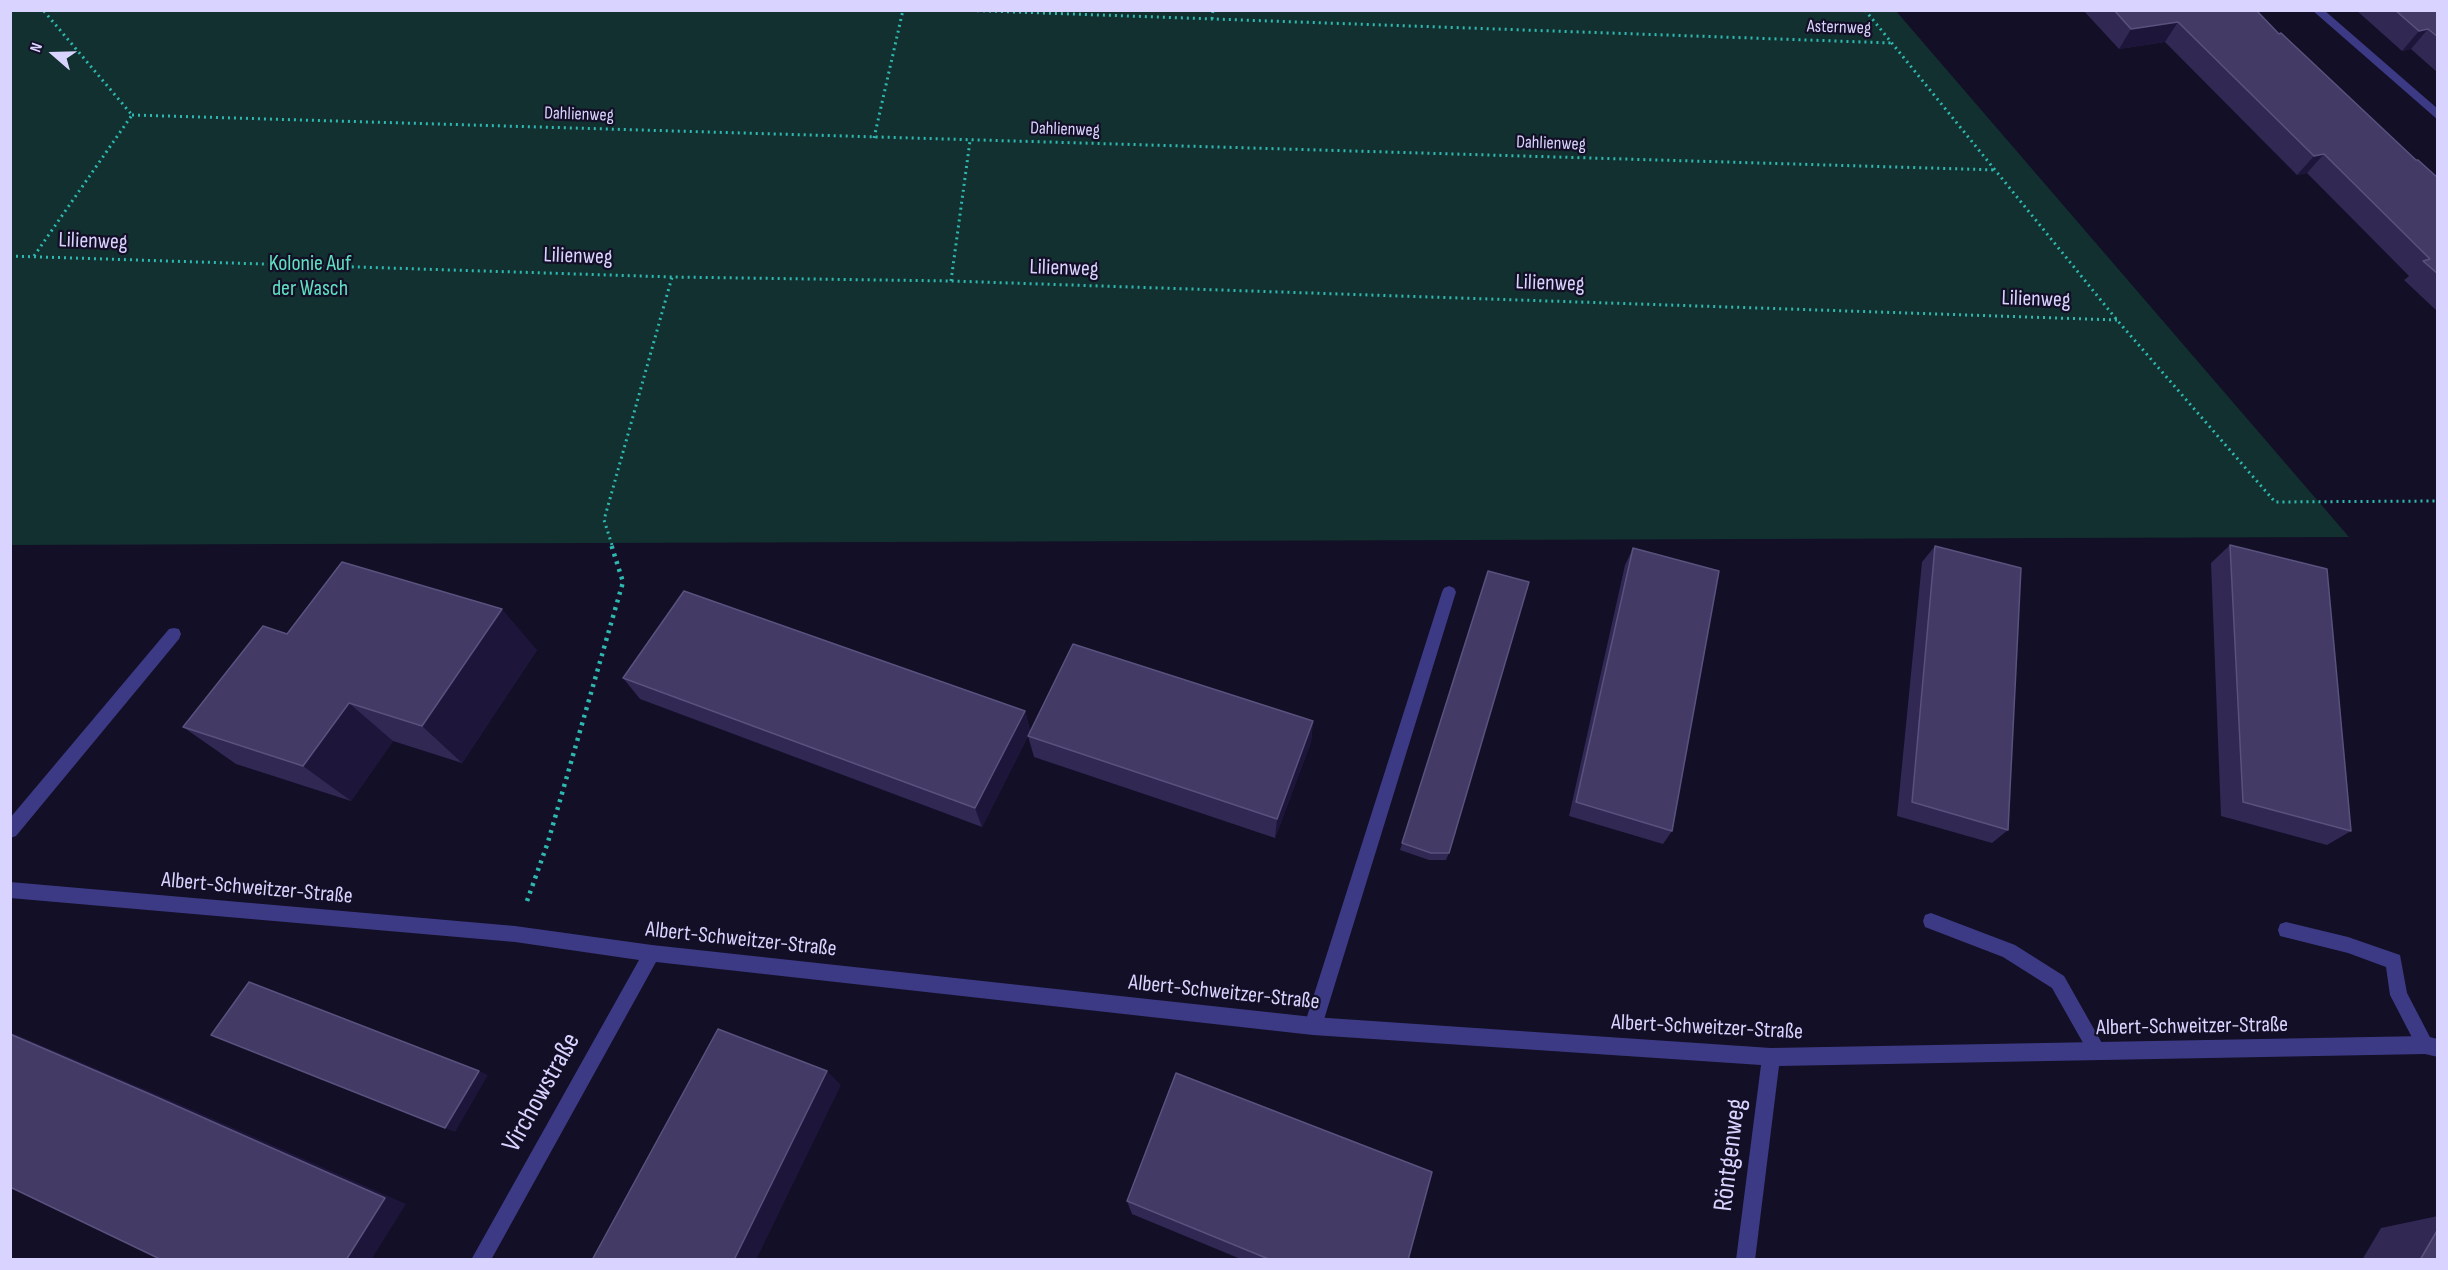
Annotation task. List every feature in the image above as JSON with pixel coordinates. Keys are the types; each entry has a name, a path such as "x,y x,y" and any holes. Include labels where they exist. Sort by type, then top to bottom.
{"street":[{"path":"2317,10 2438,116"},
{"path":"1313,1026 1449,592"},
{"path":"10,831 174,634"},
{"name":"Albert-Schweitzer-Straße","path":"10,890 515,934 652,953 1313,1026 1771,1057 2431,1047"},
{"path":"1931,921 2009,951 2058,982 2097,1051"},
{"path":"2286,930 2348,945 2394,961 2399,995 2431,1047"},
{"name":"Virchowstraße","path":"480,1260 652,953"},
{"name":"Röntgenweg","path":"1745,1260 1771,1057"}],"path":[{"path":"34,257 132,116 43,10"},
{"path":"874,138 903,10"},
{"name":"Asternweg","path":"958,10 1892,43"},
{"path":"1212,20 1213,10"},
{"path":"1865,10 2117,320 2275,502 2438,501"},
{"name":"Dahlienweg","path":"132,116 1997,170"},
{"path":"951,281 970,141"},
{"name":"Lilienweg","path":"10,256 672,277 951,281 2117,320"},
{"path":"515,934 548,842 623,582 604,520 672,277"}],"green space":[{"name":"Kolonie Auf der Wasch","path":"10,11 1896,11 2349,537 11,545"}],"building":[{"path":"2114,10 2256,10 2279,34 2281,33 2438,178 2438,274 2423,261 2430,259 2324,154 2314,156 2178,22 2131,29"},
{"path":"2395,10 2438,10 2438,37 2428,29 2419,31"},
{"path":"2230,545 2327,569 2351,831 2243,802"},
{"path":"1935,546 2021,568 2008,830 1912,802"},
{"path":"1633,548 1719,571 1672,831 1576,802"},
{"path":"342,562 502,609 422,726 349,703 303,766 183,727 263,626 287,634"},
{"path":"1488,571 1529,582 1449,853 1431,853 1402,843"},
{"path":"684,591 1025,711 975,808 623,678"},
{"path":"1073,644 1313,721 1277,819 1028,736"},
{"path":"249,982 479,1071 445,1128 211,1035"},
{"path":"718,1029 827,1071 734,1260 592,1260"},
{"path":"10,1034 385,1198 346,1260 162,1260 10,1187"},
{"path":"1176,1073 1432,1172 1408,1260 1271,1260 1127,1201"},
{"path":"2438,1229 2438,1260 2420,1260"}]}
